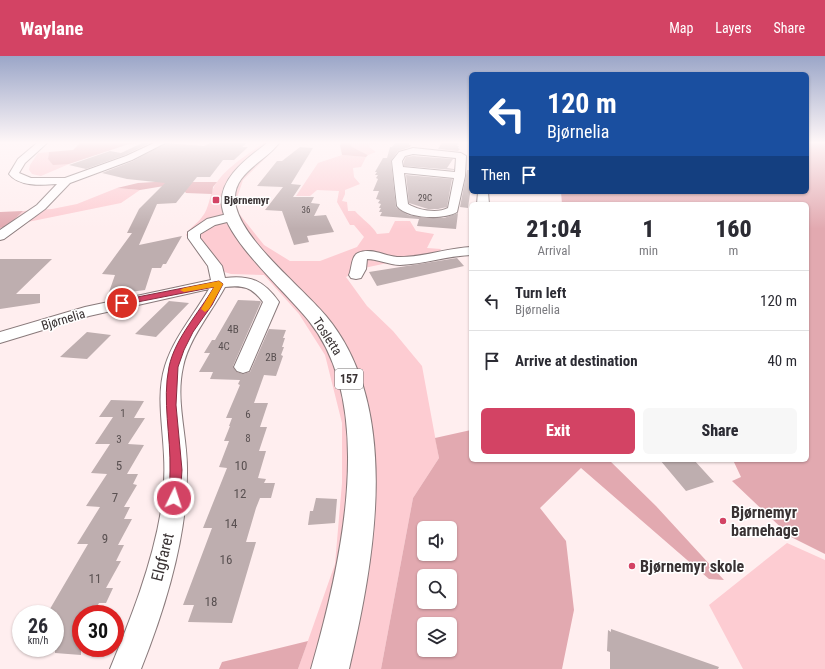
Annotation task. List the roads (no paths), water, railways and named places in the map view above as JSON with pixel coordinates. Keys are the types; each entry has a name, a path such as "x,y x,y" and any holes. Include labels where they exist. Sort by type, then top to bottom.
{"main road":[{"name":"Tosletta","path":"242,172 234,182 229,197 233,219 242,234 326,329 339,350 353,390 360,430 362,494 351,578 330,669"}],"street":[{"path":"15,172 14,174 19,179 28,181 66,181 92,172"},
{"path":"398,172 403,206 407,210 442,214 450,213 453,210 460,172"},
{"path":"421,172 460,176"},
{"path":"0,236 41,207 66,181"},
{"path":"219,284 215,266 194,235 197,230 206,225 233,219"},
{"path":"356,275 359,269 360,257 364,254 369,254 386,260 399,261 451,252 469,251"},
{"name":"Bjørnelia","path":"0,338 92,310 237,281 252,284 262,290 271,302 243,367"},
{"name":"Elgfaret","path":"124,669 160,573 173,512 176,470 171,405 174,367 189,332 208,305 219,284"}],"place":[{"name":"Bjørnemyr","path":"216,200"},
{"name":"Bjørnemyr barnehage","path":"723,521"},
{"name":"Bjørnemyr skole","path":"632,566"}]}
